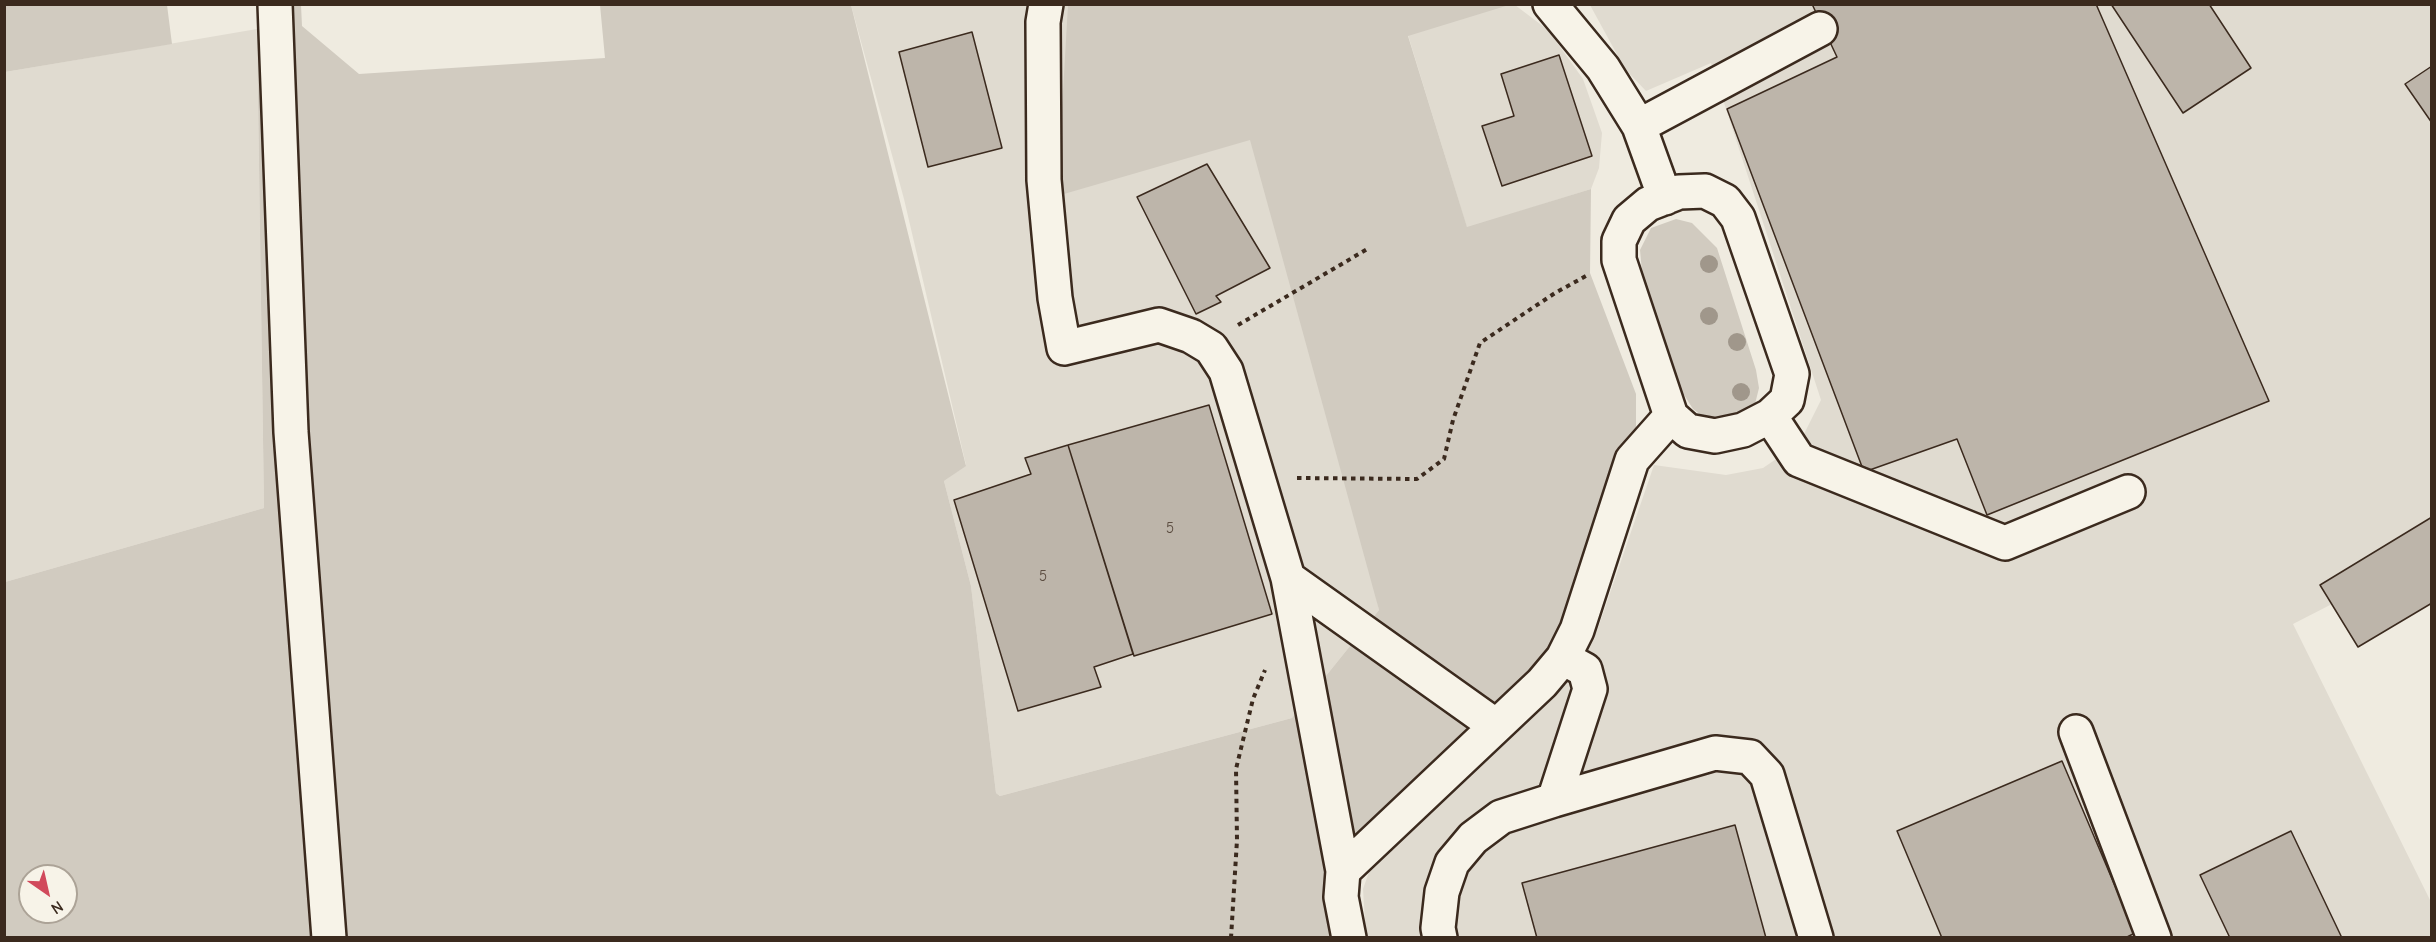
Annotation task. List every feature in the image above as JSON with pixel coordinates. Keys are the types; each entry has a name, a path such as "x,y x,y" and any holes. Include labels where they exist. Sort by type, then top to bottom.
{"street":[{"path":"275,4 291,432 329,938"},
{"path":"1046,4 1043,22 1044,180 1055,298 1064,348 1159,325 1191,336 1211,348 1226,371 1288,578 1343,871 1341,897 1349,938"},
{"path":"1550,4 1603,68 1639,126 1665,198"},
{"path":"1639,126 1820,29"},
{"path":"1705,191 1725,201 1738,218 1792,374 1787,400 1770,416 1743,430 1715,436 1688,430 1671,416 1619,260 1619,241 1629,220 1648,204 1665,198 1679,192 1705,191"},
{"path":"1343,871 1542,683 1563,658 1577,630 1632,460 1671,416"},
{"path":"1770,416 1799,460 2005,543 2128,492"},
{"path":"1288,578 1496,726"},
{"path":"1554,800 1590,689 1585,670 1563,658"},
{"path":"2076,732 2154,938"},
{"path":"1440,938 1438,928 1442,892 1452,863 1466,846 1501,817 1715,753 1749,757 1767,775 1816,938"}],"path":[{"path":"1211,348 1243,321 1369,248"},
{"path":"1258,478 1417,479 1444,459 1453,420 1480,343 1555,292 1619,260"},
{"path":"1231,938 1238,840 1236,768 1253,699 1273,652 1299,637"}],"shaded area":[{"path":"5,4 167,5 172,44 5,72"},
{"path":"1509,4 1515,5 1548,30 1583,79 1602,133 1599,168 1591,189 1467,228 1408,35"},
{"path":"288,5 301,5 302,26 359,74 605,58 600,5 851,5 966,466 944,481 971,586 996,793 1000,796 1292,718 1379,610 1250,140 1057,196 1068,5 1509,5 1408,36 1467,227 1591,189 1590,273 1636,394 1636,428 1614,470 1550,654 1325,875 1334,937 5,938 5,582 264,508 257,29 291,27"},
{"path":"851,5 1210,5 1262,65 1379,610 1292,718 1000,796 996,793 971,586 944,481 966,465 904,199"},
{"path":"1590,5 2431,5 2431,517 2320,584 2332,604 2293,624 2431,902 2431,937 1366,938 1363,889 1374,858 1576,670 1597,631 1654,465 1726,475 1763,468 1785,453 1804,434 1821,400 1711,63 1646,91 1625,69"},
{"path":"257,29 264,508 5,582 5,72"},
{"path":"1676,219 1692,223 1717,248 1756,370 1759,388 1755,404 1741,415 1722,420 1706,419 1693,409 1681,390 1642,272 1640,250 1651,228"}],"building":[{"path":"1812,4 2096,4 2269,401 1987,515 1957,439 1864,472 1727,109 1837,57"},
{"path":"2111,4 2209,4 2251,68 2183,113"},
{"path":"972,32 1002,148 928,167 899,52"},
{"path":"1559,55 1592,156 1502,186 1482,126 1514,116 1501,74"},
{"path":"2432,66 2432,123 2405,84"},
{"path":"1207,164 1270,268 1216,296 1221,302 1196,314 1137,197"},
{"path":"1209,405 1272,614 1134,656 1068,445"},
{"path":"1068,445 1133,654 1094,667 1101,687 1018,711 954,500 1031,474 1025,458"},
{"path":"2432,517 2432,603 2358,647 2320,585"},
{"path":"2062,761 2135,933 2125,938 1942,938 1897,831"},
{"path":"1735,825 1766,938 1537,938 1522,883"},
{"path":"2291,831 2342,938 2230,938 2200,875"}]}
